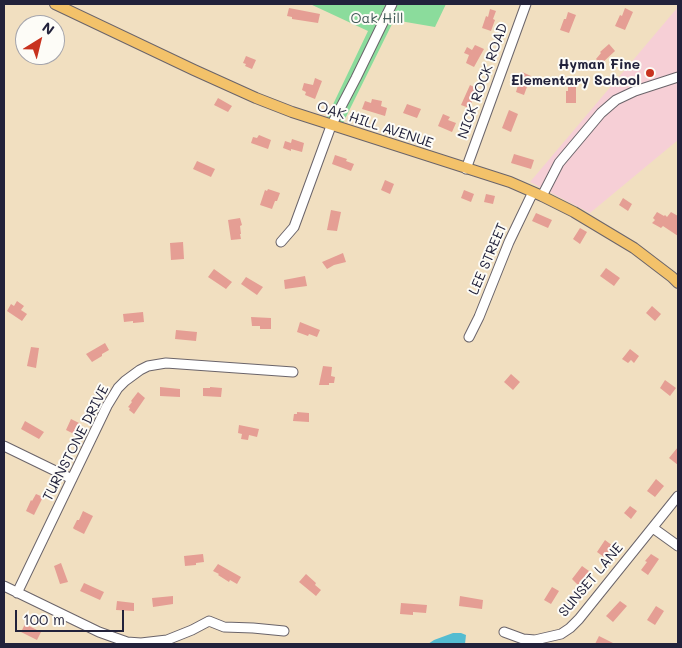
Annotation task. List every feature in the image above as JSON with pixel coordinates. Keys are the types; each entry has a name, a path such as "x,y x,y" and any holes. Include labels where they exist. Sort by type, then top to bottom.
{"main road":[{"name":"OAK HILL AVENUE","path":"55,4 240,91 292,112 510,182 537,194 574,212 634,248 678,283"}],"street":[{"path":"281,242 294,227 331,126 392,4"},
{"name":"NICK ROCK ROAD","path":"466,169 526,4"},
{"name":"LEE STREET","path":"469,337 510,242 537,194 559,164 601,113 616,100 635,90 678,77"},
{"name":"TURNSTONE DRIVE","path":"17,593 112,396 125,381 148,366 166,363 293,372"},
{"path":"4,446 72,479"},
{"name":"SUNSET LANE","path":"504,632 523,639 535,640 561,634 570,628 678,496"},
{"path":"653,528 678,546"},
{"path":"4,586 98,632 127,642 141,643 167,640 208,621 224,627 284,631"}],"shaded area":[{"name":"Hyman Fine Elementary School","path":"678,7 678,140 590,213 530,182"}],"green space":[{"name":"Oak Hill","path":"310,4 446,4 435,27 394,20 343,123 327,117 368,31"}],"water":[{"path":"453,633 466,635 465,644 428,644 434,640"}],"building":[{"path":"289,8 320,14 318,23 292,19 292,17 287,16"},
{"path":"625,8 633,12 625,30 615,26"},
{"path":"490,9 496,11 491,31 482,28"},
{"path":"568,12 576,15 569,33 560,30"},
{"path":"609,44 615,51 601,64 596,59 600,52"},
{"path":"475,45 484,49 474,67 466,63 469,55 464,53 467,47 472,50"},
{"path":"246,56 256,60 252,69 243,63"},
{"path":"522,72 531,76 524,95 516,92"},
{"path":"315,78 322,81 315,99 305,95 306,92 302,90 304,83 313,85"},
{"path":"568,83 576,83 576,103 566,103"},
{"path":"470,85 478,89 469,108 461,105"},
{"path":"218,98 232,106 228,112 214,105"},
{"path":"372,99 382,101 381,106 387,108 385,116 362,109 365,101 371,103"},
{"path":"407,104 421,109 417,118 403,113"},
{"path":"509,110 518,114 511,132 502,128"},
{"path":"443,114 450,117 448,120 456,123 452,132 438,126"},
{"path":"259,135 271,140 268,149 251,143 253,137 257,138"},
{"path":"292,139 304,143 302,152 283,148 285,141 291,143"},
{"path":"514,154 534,160 531,169 511,163"},
{"path":"335,155 347,159 346,161 354,164 351,171 332,164"},
{"path":"197,161 215,169 211,177 193,169"},
{"path":"385,180 394,184 390,194 381,190"},
{"path":"268,189 280,193 272,209 260,205 265,190 267,191"},
{"path":"464,190 474,194 471,202 461,198"},
{"path":"486,194 495,196 493,204 484,202"},
{"path":"623,198 632,204 628,211 619,205"},
{"path":"331,210 341,212 337,231 327,230"},
{"path":"657,212 667,217 671,212 678,216 678,236 663,226 661,228 652,223"},
{"path":"536,213 552,220 548,228 532,221"},
{"path":"240,218 242,225 240,226 241,239 231,240 228,220"},
{"path":"580,228 587,232 580,244 573,239"},
{"path":"183,242 184,259 171,260 170,243"},
{"path":"343,253 346,262 327,269 322,262"},
{"path":"606,268 620,278 614,286 600,276"},
{"path":"214,269 232,282 226,289 208,277"},
{"path":"305,276 307,286 285,289 284,280"},
{"path":"246,277 263,287 257,295 241,284"},
{"path":"17,301 24,306 21,310 27,314 22,321 7,311 11,304 14,306"},
{"path":"652,306 661,314 655,321 646,313"},
{"path":"143,312 144,322 124,322 123,314"},
{"path":"251,317 271,318 271,329 260,329 260,326 252,326"},
{"path":"300,322 320,330 317,337 297,332"},
{"path":"176,330 197,332 196,341 175,339"},
{"path":"105,343 109,350 92,362 86,354"},
{"path":"31,347 39,348 36,368 27,366"},
{"path":"630,349 639,356 634,363 631,360 628,363 622,359"},
{"path":"323,366 332,367 331,376 335,377 334,383 319,385"},
{"path":"511,374 520,382 513,390 504,382"},
{"path":"665,380 676,388 670,396 660,388"},
{"path":"160,387 180,389 180,397 160,396"},
{"path":"203,388 222,388 221,397 203,396"},
{"path":"138,392 145,398 134,414 128,407"},
{"path":"297,412 309,413 309,422 293,421 294,414 297,414"},
{"path":"71,419 79,423 74,434 66,430"},
{"path":"25,421 44,432 39,439 21,429"},
{"path":"239,425 259,429 257,437 249,435 248,440 241,439 242,434 238,433"},
{"path":"678,447 678,465 669,458"},
{"path":"656,479 664,486 655,497 647,491"},
{"path":"36,494 43,497 34,515 26,511"},
{"path":"630,506 637,511 631,519 624,513"},
{"path":"83,511 93,516 84,534 73,528"},
{"path":"605,540 613,546 604,557 597,552"},
{"path":"203,554 204,562 185,566 184,556"},
{"path":"651,554 659,559 648,575 641,570"},
{"path":"61,563 68,582 60,584 54,566"},
{"path":"218,564 241,577 237,584 230,580 229,582 213,571"},
{"path":"582,566 589,571 578,585 572,579"},
{"path":"306,574 321,590 316,596 299,582"},
{"path":"84,583 104,592 100,600 80,591"},
{"path":"552,587 559,591 551,604 544,600"},
{"path":"173,596 173,604 153,607 152,598"},
{"path":"460,596 483,600 482,609 459,606"},
{"path":"117,601 134,603 134,611 116,610"},
{"path":"620,601 627,606 613,622 606,616"},
{"path":"401,603 427,605 426,613 400,614"},
{"path":"656,606 664,611 655,625 647,620"},
{"path":"25,624 41,632 37,640 21,632"},
{"path":"599,636 615,644 595,644"}],"place":[{"name":"Hyman Fine Elementary School","path":"650,73"}]}
